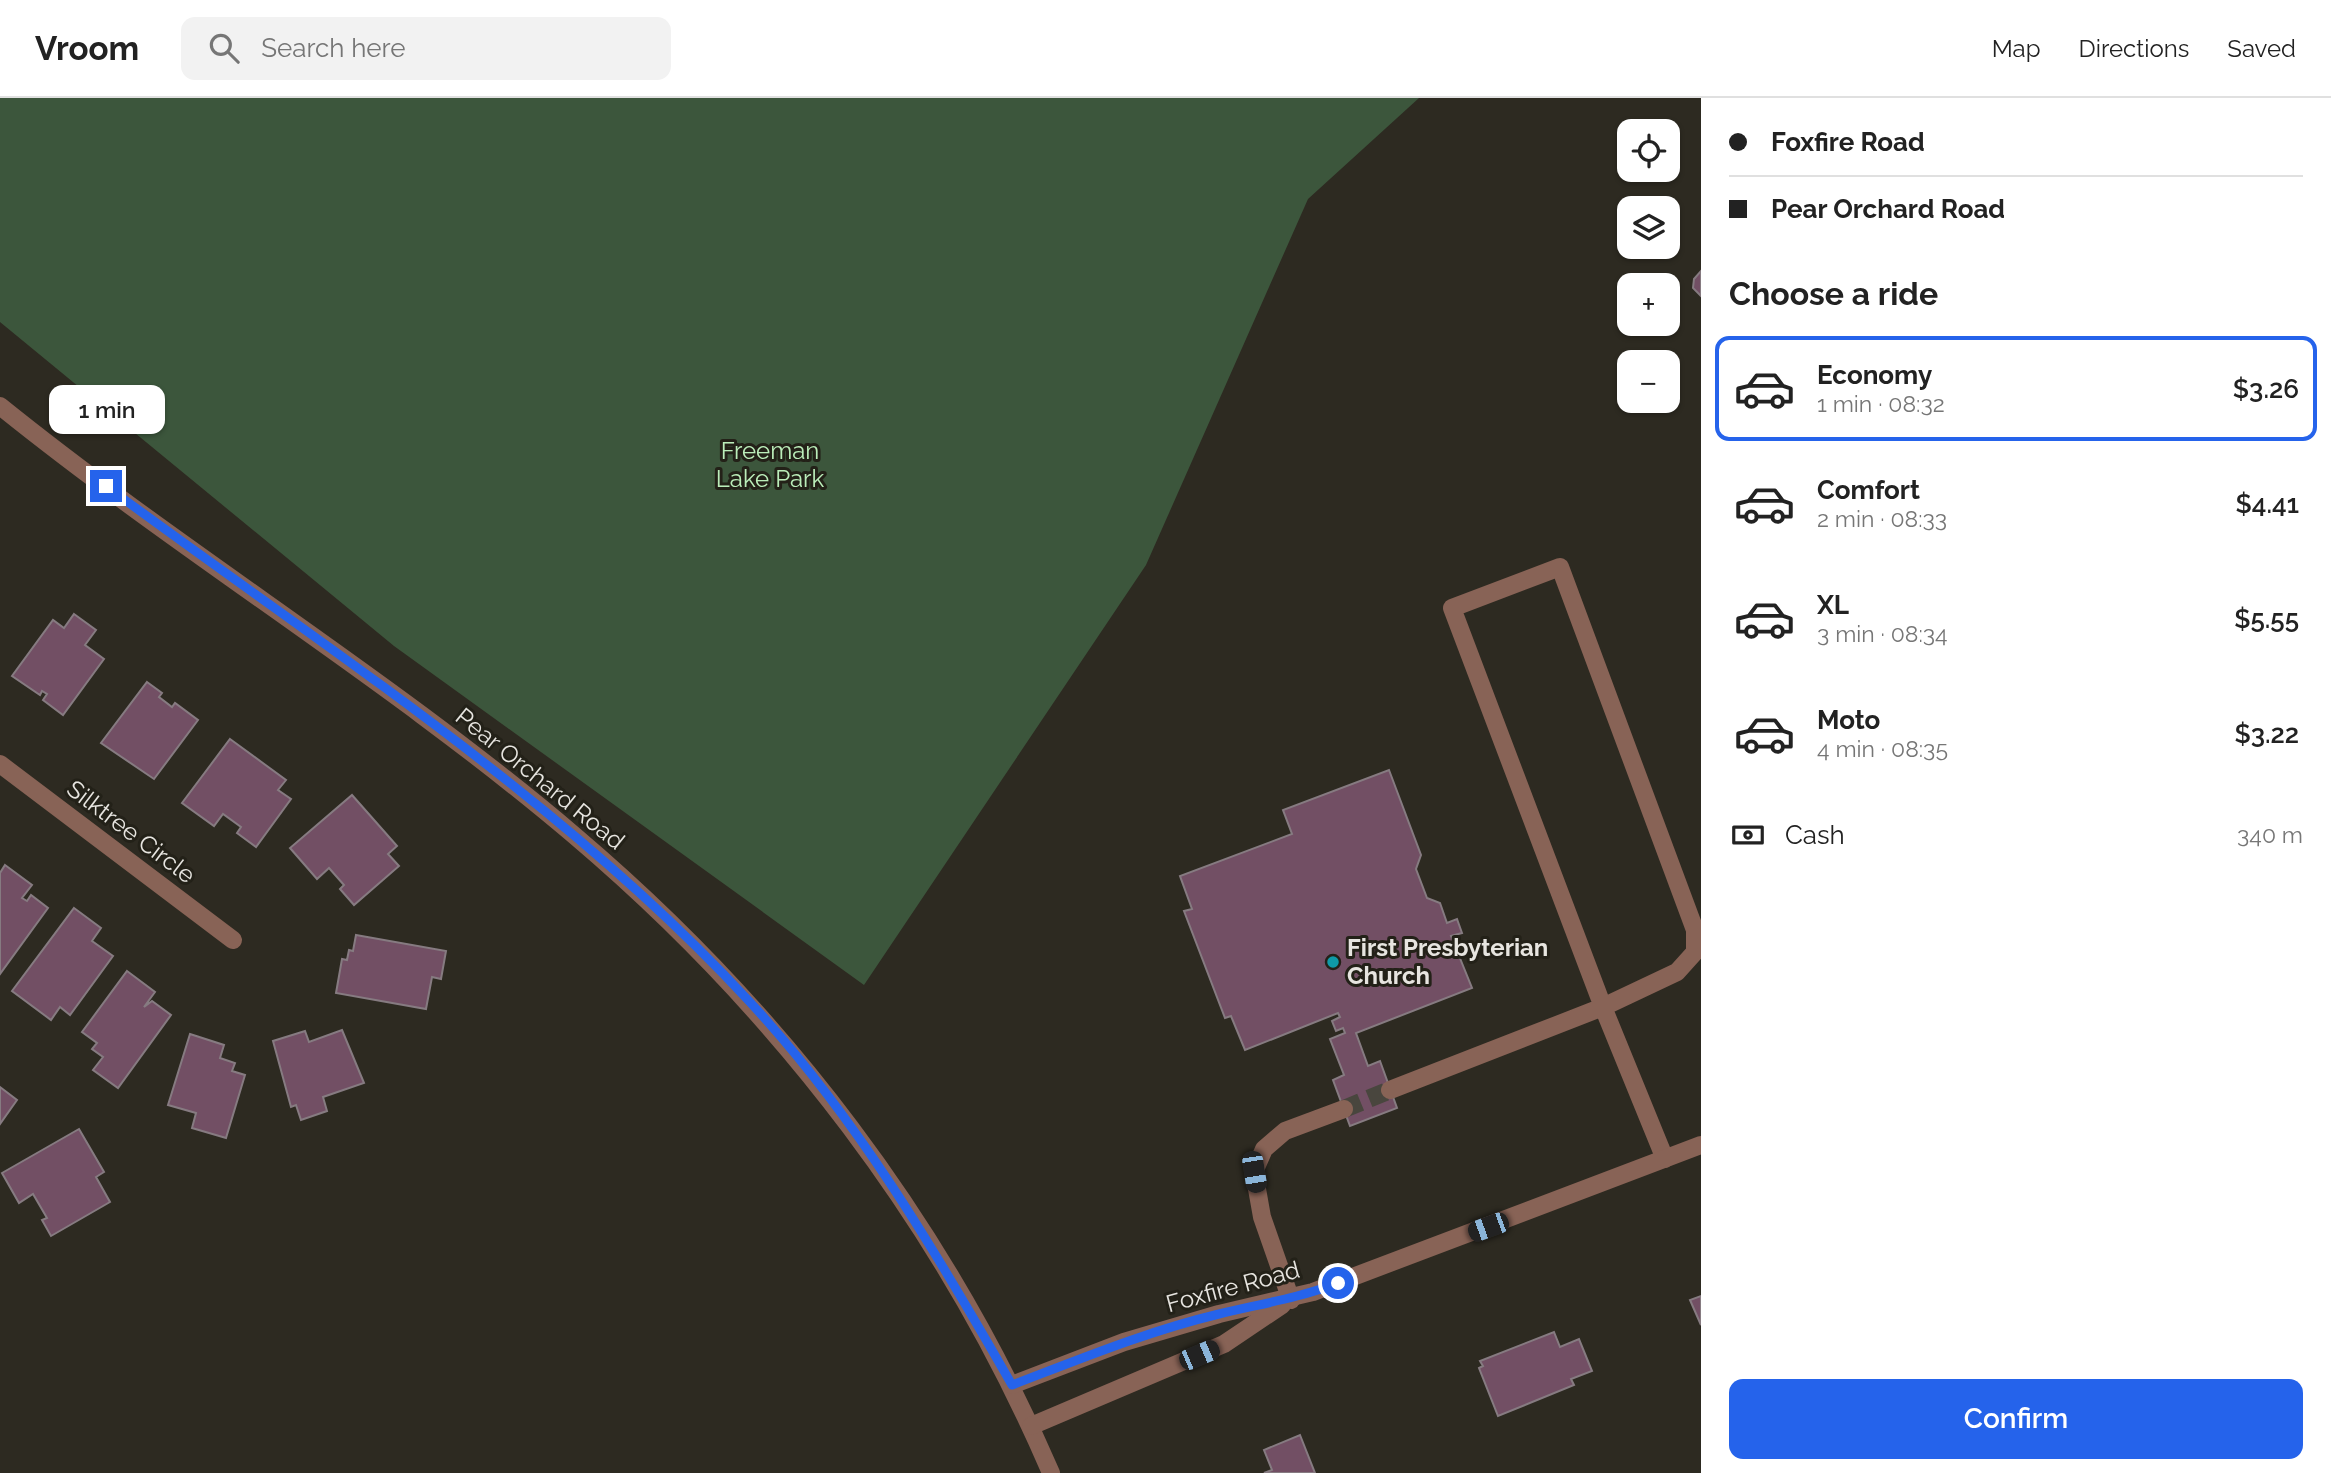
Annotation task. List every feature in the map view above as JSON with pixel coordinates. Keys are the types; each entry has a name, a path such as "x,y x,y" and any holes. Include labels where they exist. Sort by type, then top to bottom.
{"street":[{"name":"Pear Orchard Road","path":"0,406 494,770 574,835 685,936 749,1001 808,1070 877,1162 952,1280 1012,1385 1051,1473"},
{"path":"1390,1090 1603,1007 1676,972 1696,952 1695,930 1560,568 1452,608 1603,1007 1665,1158"},
{"name":"Silktree Circle","path":"0,764 233,940"},
{"path":"1031,1426 1224,1344 1291,1300 1262,1217 1254,1172 1264,1149 1285,1131 1344,1109"},
{"name":"Foxfire Road","path":"1012,1385 1124,1342 1219,1314 1291,1300 1701,1145"}],"green space":[{"name":"Freeman Lake Park","path":"0,98 1419,98 1308,199 1146,565 864,985 394,646 0,322"}],"building":[{"path":"1701,271 1701,296 1693,288 1694,279"},
{"path":"74,614 96,630 85,645 104,659 63,715 43,700 47,694 42,691 40,695 12,676 53,620 64,628"},
{"path":"147,682 162,693 159,697 172,707 175,703 198,720 154,779 101,743"},
{"path":"230,739 286,780 278,790 291,799 256,847 237,833 241,827 223,814 214,826 182,803"},
{"name":"First Presbyterian Church","path":"1389,770 1421,855 1416,869 1427,898 1440,903 1447,923 1457,919 1462,933 1451,936 1472,988 1356,1033 1368,1066 1380,1061 1397,1108 1350,1126 1333,1080 1344,1075 1330,1039 1345,1033 1343,1028 1336,1031 1332,1021 1340,1017 1338,1013 1245,1050 1231,1016 1225,1018 1184,911 1192,909 1180,876 1292,834 1283,810"},
{"path":"352,795 397,846 388,854 399,866 354,905 340,889 344,885 329,868 317,879 290,848"},
{"path":"5,865 32,885 22,898 27,901 31,895 48,908 0,974 0,873"},
{"path":"74,908 101,928 92,941 113,956 70,1015 60,1007 51,1020 12,991"},
{"path":"356,935 446,951 441,979 432,977 426,1009 336,993 342,959 347,960 349,950 353,951"},
{"path":"127,971 155,992 144,1007 152,1001 171,1015 118,1088 93,1070 103,1057 92,1049 97,1043 82,1032"},
{"path":"342,1030 364,1083 323,1097 327,1111 301,1120 296,1105 291,1107 273,1041 305,1031 309,1042"},
{"path":"190,1034 224,1045 220,1058 235,1063 232,1071 245,1075 226,1138 192,1128 196,1113 168,1105"},
{"path":"0,1087 17,1100 0,1124"},
{"path":"79,1129 104,1172 96,1177 110,1202 51,1236 42,1220 47,1218 33,1194 19,1203 2,1173"},
{"path":"1701,1296 1701,1325 1690,1300"},
{"path":"1554,1332 1560,1347 1579,1339 1592,1371 1571,1379 1574,1385 1498,1416 1479,1368 1483,1366 1480,1361"},
{"path":"1300,1435 1315,1473 1264,1473 1272,1470 1264,1450"}],"tunnel":[{"path":"1344,1109 1390,1090"}],"place":[{"name":"First Presbyterian Church","path":"1333,962"}],"route":[{"path":"106,486 494,770 574,835 685,936 749,1001 808,1070 877,1162 952,1280 1012,1385 1124,1342 1219,1314 1291,1300 1338,1283"}]}
